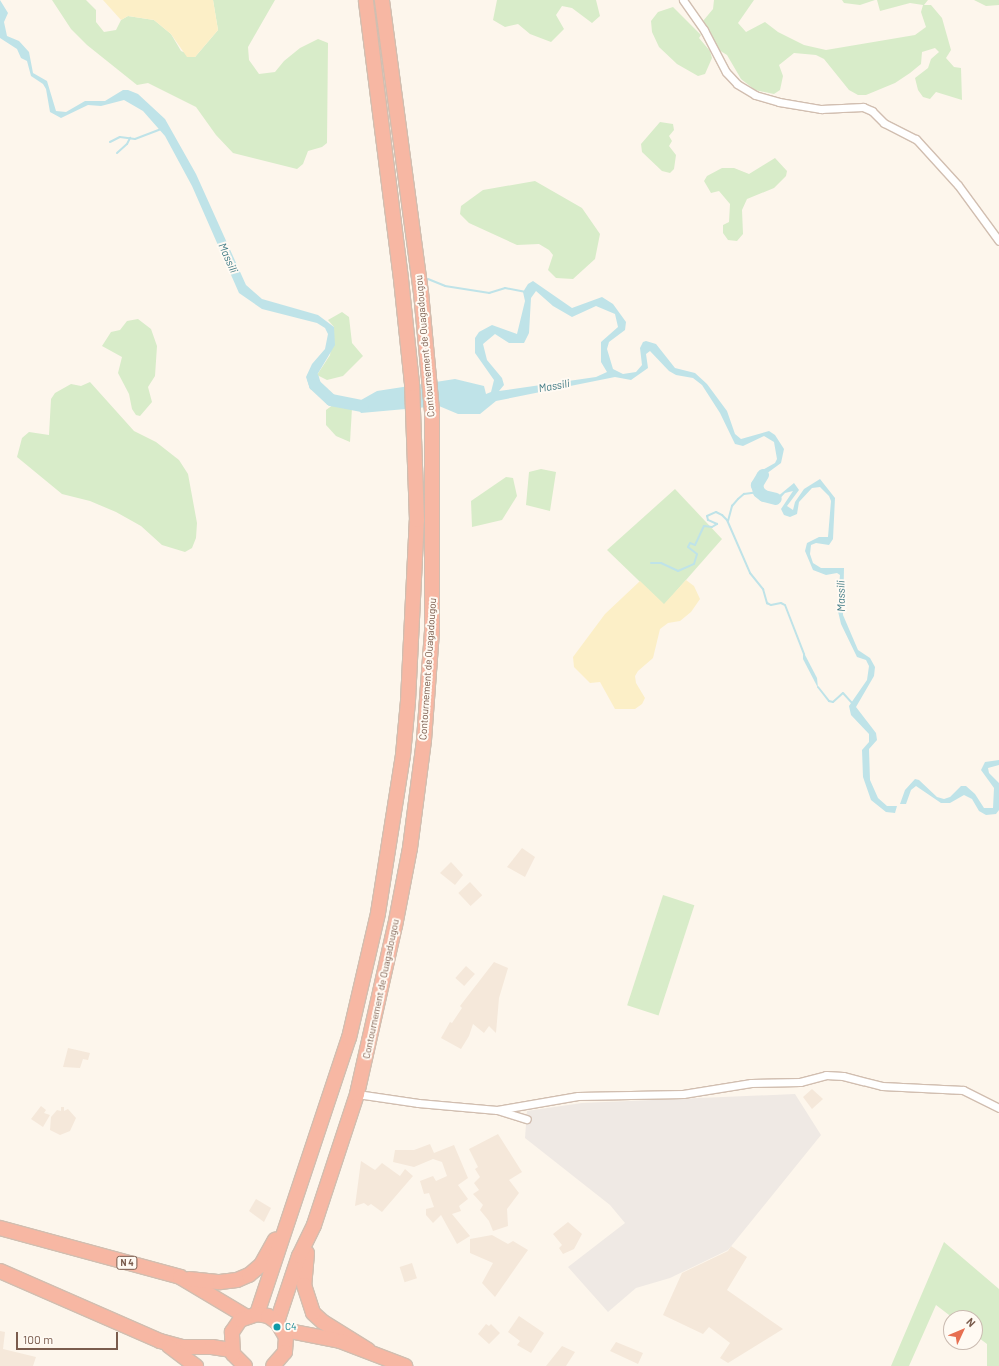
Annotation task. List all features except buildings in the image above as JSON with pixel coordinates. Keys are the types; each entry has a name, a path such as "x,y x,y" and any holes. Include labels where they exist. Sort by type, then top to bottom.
{"highway":[{"name":"Contournement de Ouagadougou","path":"252,1315 289,1216 348,1038 378,913 403,755 415,588 417,520 412,384 401,279 366,0"},
{"name":"Contournement de Ouagadougou","path":"281,1326 299,1256 314,1225 357,1094 410,848 424,740 432,631 432,411 421,292 382,0"},
{"path":"180,1277 220,1282 237,1280 249,1274 261,1265 271,1252 278,1232 289,1216"},
{"path":"314,1225 304,1271 307,1299 313,1312 323,1322 368,1350"},
{"name":"N 4","path":"0,1228 180,1277 252,1315 268,1316 281,1326 340,1341 368,1350 405,1366"},
{"path":"0,1271 160,1341 182,1347 212,1347 239,1361"},
{"path":"239,1361 232,1332 252,1315"},
{"path":"273,1366 285,1352 281,1326"},
{"path":"160,1341 196,1366"}],"street":[{"path":"683,0 704,30 726,72 737,84 755,95 779,102 821,109 863,107 872,111 884,123 916,139 958,185 999,241"},
{"path":"497,1110 574,1096 683,1094 751,1083 800,1082 826,1075 843,1076 882,1086 963,1090 999,1108"},
{"path":"357,1094 418,1103 497,1110 527,1119"}],"shaded area":[{"path":"522,848 535,857 525,877 507,867"},
{"path":"451,862 463,875 455,885 440,873"},
{"path":"470,882 482,895 471,906 458,893"},
{"path":"494,962 508,968 499,998 496,1033 489,1026 484,1033 473,1024 469,1036 461,1049 441,1038 450,1022 452,1023 462,1008 460,1006"},
{"path":"466,966 475,974 464,986 455,978"},
{"path":"68,1048 90,1053 88,1060 83,1059 80,1068 63,1067"},
{"path":"812,1089 823,1099 812,1109 803,1097"},
{"path":"795,1094 821,1135 728,1250 670,1278 636,1288 608,1312 568,1267 625,1223 610,1205 525,1138 527,1111 582,1103"},
{"path":"41,1106 46,1110 44,1113 50,1115 43,1127 31,1119"},
{"path":"61,1107 64,1107 64,1111 68,1109 76,1118 70,1131 60,1135 50,1130 51,1117 57,1110 61,1111"},
{"path":"498,1134 522,1172 509,1180 519,1193 507,1209 508,1226 493,1231 489,1221 480,1210 483,1205 473,1194 479,1190 474,1183 480,1177 475,1169 478,1167 469,1149"},
{"path":"430,1144 434,1153 454,1145 468,1178 458,1185 468,1199 459,1206 461,1211 452,1214 470,1236 457,1244 441,1215 433,1223 426,1215 426,1209 434,1207 429,1193 424,1194 420,1181 433,1176 436,1181 447,1176 442,1162 433,1159 414,1167 393,1162 395,1150 414,1150"},
{"path":"361,1161 375,1170 382,1163 400,1176 405,1169 413,1176 382,1212 371,1204 368,1206 364,1203 355,1206"},
{"path":"256,1199 271,1208 264,1222 249,1211"},
{"path":"568,1222 582,1234 574,1249 563,1254 559,1248 562,1245 553,1234"},
{"path":"492,1235 508,1244 513,1241 528,1250 495,1297 482,1283 493,1263 470,1253 470,1239"},
{"path":"731,1246 747,1257 727,1290 783,1329 728,1363 720,1358 730,1343 709,1327 703,1334 663,1315 682,1273 728,1251"},
{"path":"412,1263 417,1278 405,1282 400,1267"},
{"path":"519,1316 544,1333 531,1353 517,1345 520,1341 508,1332"},
{"path":"486,1324 489,1326 491,1324 500,1333 489,1344 478,1334"},
{"path":"0,1331 5,1332 3,1349 36,1357 33,1366 0,1366"},
{"path":"616,1342 643,1353 638,1364 610,1351"},
{"path":"562,1346 575,1352 566,1366 546,1366"}],"green space":[{"path":"52,0 86,0 96,10 96,22 104,32 116,30 121,20 128,16 154,20 171,34 181,51 195,57 218,30 213,0 275,0 248,47 249,60 259,74 275,72 284,61 300,48 318,39 328,43 327,143 322,147 308,151 303,164 297,169 233,153 216,135 196,107 148,83 137,85 87,45 71,29"},
{"path":"497,0 596,0 600,16 592,23 572,8 562,6 556,15 564,29 551,42 530,34 518,24 505,27 493,20"},
{"path":"714,0 754,0 738,23 746,32 765,22 778,32 804,45 826,50 915,35 926,27 921,12 923,5 910,3 880,11 877,0 928,0 924,5 931,5 942,18 951,50 946,58 954,67 961,68 962,100 936,92 930,99 923,97 918,90 915,78 928,68 931,59 939,52 935,48 922,52 921,64 910,73 895,83 866,95 858,95 849,90 824,59 816,55 794,53 779,65 783,76 780,90 774,94 755,90 741,79 727,55 719,50 703,21 713,9"},
{"path":"842,0 875,0 860,5 844,3"},
{"path":"974,0 999,0 999,5 986,6"},
{"path":"673,7 701,35 699,38 710,51 712,58 705,74 698,76 677,64 659,47 652,32 651,21 658,12"},
{"path":"660,122 673,124 674,130 669,136 672,141 669,146 676,155 674,169 670,173 662,171 642,152 641,144"},
{"path":"775,158 787,171 786,176 774,188 747,199 742,210 743,234 737,241 728,240 723,233 723,225 729,222 730,204 719,191 711,193 704,181 707,176 722,168 734,168 749,174"},
{"path":"535,181 582,208 600,234 595,259 573,279 556,278 548,270 553,255 549,250 539,244 517,245 469,223 460,214 461,206 483,190"},
{"path":"342,312 349,317 352,343 363,356 343,376 327,380 317,375 330,355 334,327 328,320"},
{"path":"138,319 151,329 157,346 155,376 148,387 152,402 140,416 136,415 132,409 129,394 118,373 122,357 102,346 111,332 120,330 127,321"},
{"path":"90,382 134,431 156,442 179,460 188,474 197,523 196,538 192,548 185,552 162,545 141,526 116,512 90,501 62,494 17,457 22,438 29,432 49,435 51,399 55,393 71,384 81,386"},
{"path":"337,402 352,408 350,442 336,436 326,425 326,410"},
{"path":"541,469 556,472 550,511 526,505 529,472"},
{"path":"506,477 513,478 517,496 502,520 472,527 471,501"},
{"path":"675,489 722,539 664,605 607,550"},
{"path":"663,895 694,905 659,1016 627,1005"},
{"path":"944,1242 999,1289 999,1366 987,1366 987,1344 983,1341 983,1310 943,1310 936,1305 909,1366 891,1366"}],"sand":[{"path":"103,0 213,0 218,30 195,57 187,57 171,34 154,20 128,16 121,20"},
{"path":"686,580 694,586 700,599 691,612 680,621 668,623 660,629 653,658 638,671 635,676 636,683 645,698 642,704 635,709 615,709 600,682 590,683 574,667 573,657 605,614 640,581 664,604"}],"water":[{"path":"0,0 8,13 4,22 7,36 19,41 29,52 33,73 47,81 56,111 66,112 85,101 105,101 123,90 128,90 138,94 165,119 196,174 246,285 262,299 318,315 334,327 335,345 317,375 322,389 320,392 310,389 306,377 312,364 325,349 328,334 325,328 317,323 262,309 239,293 192,186 165,136 143,111 124,100 101,106 88,105 61,118 50,112 46,89 43,84 31,76 27,61 21,58 17,49 0,38"},
{"path":"533,281 572,308 602,297 613,304 626,322 625,330 609,342 607,349 613,369 623,374 636,372 642,365 640,348 643,342 646,341 656,344 675,368 695,373 707,384 727,411 735,434 741,439 769,431 775,435 784,449 781,463 766,474 760,488 755,487 757,473 775,463 777,459 774,442 764,436 743,446 735,444 720,413 702,385 693,378 676,375 669,371 650,351 646,354 648,368 631,380 615,377 496,401 480,414 458,414 439,406 361,413 358,409 346,406 346,403 354,404 377,391 455,379 484,386 486,394 491,392 494,380 475,353 475,338 479,332 492,325 517,334 525,301 523,292 528,284","holes":["536,291 553,306 572,317 596,306 615,314 618,327 601,342 601,362 607,372 596,377 499,391 504,385 502,378 487,360 483,344 495,334 509,343 524,343 529,333 531,298"]},
{"path":"820,479 835,498 833,539 829,545 816,543 811,545 810,554 813,563 821,568 844,568 843,615 858,650 870,658 875,667 874,676 856,707 876,733 877,740 869,749 870,780 878,798 887,806 897,806 895,813 886,812 871,800 863,777 862,750 869,742 869,734 851,715 849,706 867,680 869,666 866,660 857,657 841,624 837,607 840,575 837,573 826,575 813,570 805,551 807,543 819,537 828,537 831,501 829,496 820,487 812,488 799,502 797,514 790,517 784,515 781,509 793,491 785,493 777,502 771,502 762,495 765,492 777,497 794,483 799,490 787,506 793,510 795,502 804,489"},
{"path":"803,651 817,678 818,688 803,659"},
{"path":"999,760 999,765 988,768 989,773 999,783 999,810 996,814 986,815 979,811 972,799 964,795 950,803 941,803 916,786 911,790 906,804 900,804 905,790 915,779 919,780 937,797 944,799 950,797 961,786 966,786 975,794 984,808 993,808 994,788 981,770 985,762"}],"waterway":[{"path":"110,142 120,137 135,139 161,129"},
{"path":"117,153 127,144 130,138"},
{"path":"428,279 445,286 489,293 505,288 525,292"},
{"name":"Massili","path":"313,378 315,385 331,400 362,406"},
{"name":"Massili","path":"763,475 757,485 759,492 764,496 776,499"},
{"path":"728,521 732,506 738,499 744,494 759,492"},
{"path":"651,563 661,563 678,571 694,564 697,554 688,547 690,543 695,545 704,526 712,527 717,524 708,520 707,516 716,512 722,515 727,520 750,573 763,589 767,603 771,605 781,603 785,605 804,654"},
{"path":"818,687 829,701 833,702 843,693 852,703"}],"place":[{"name":"C4","path":"277,1327"}]}
